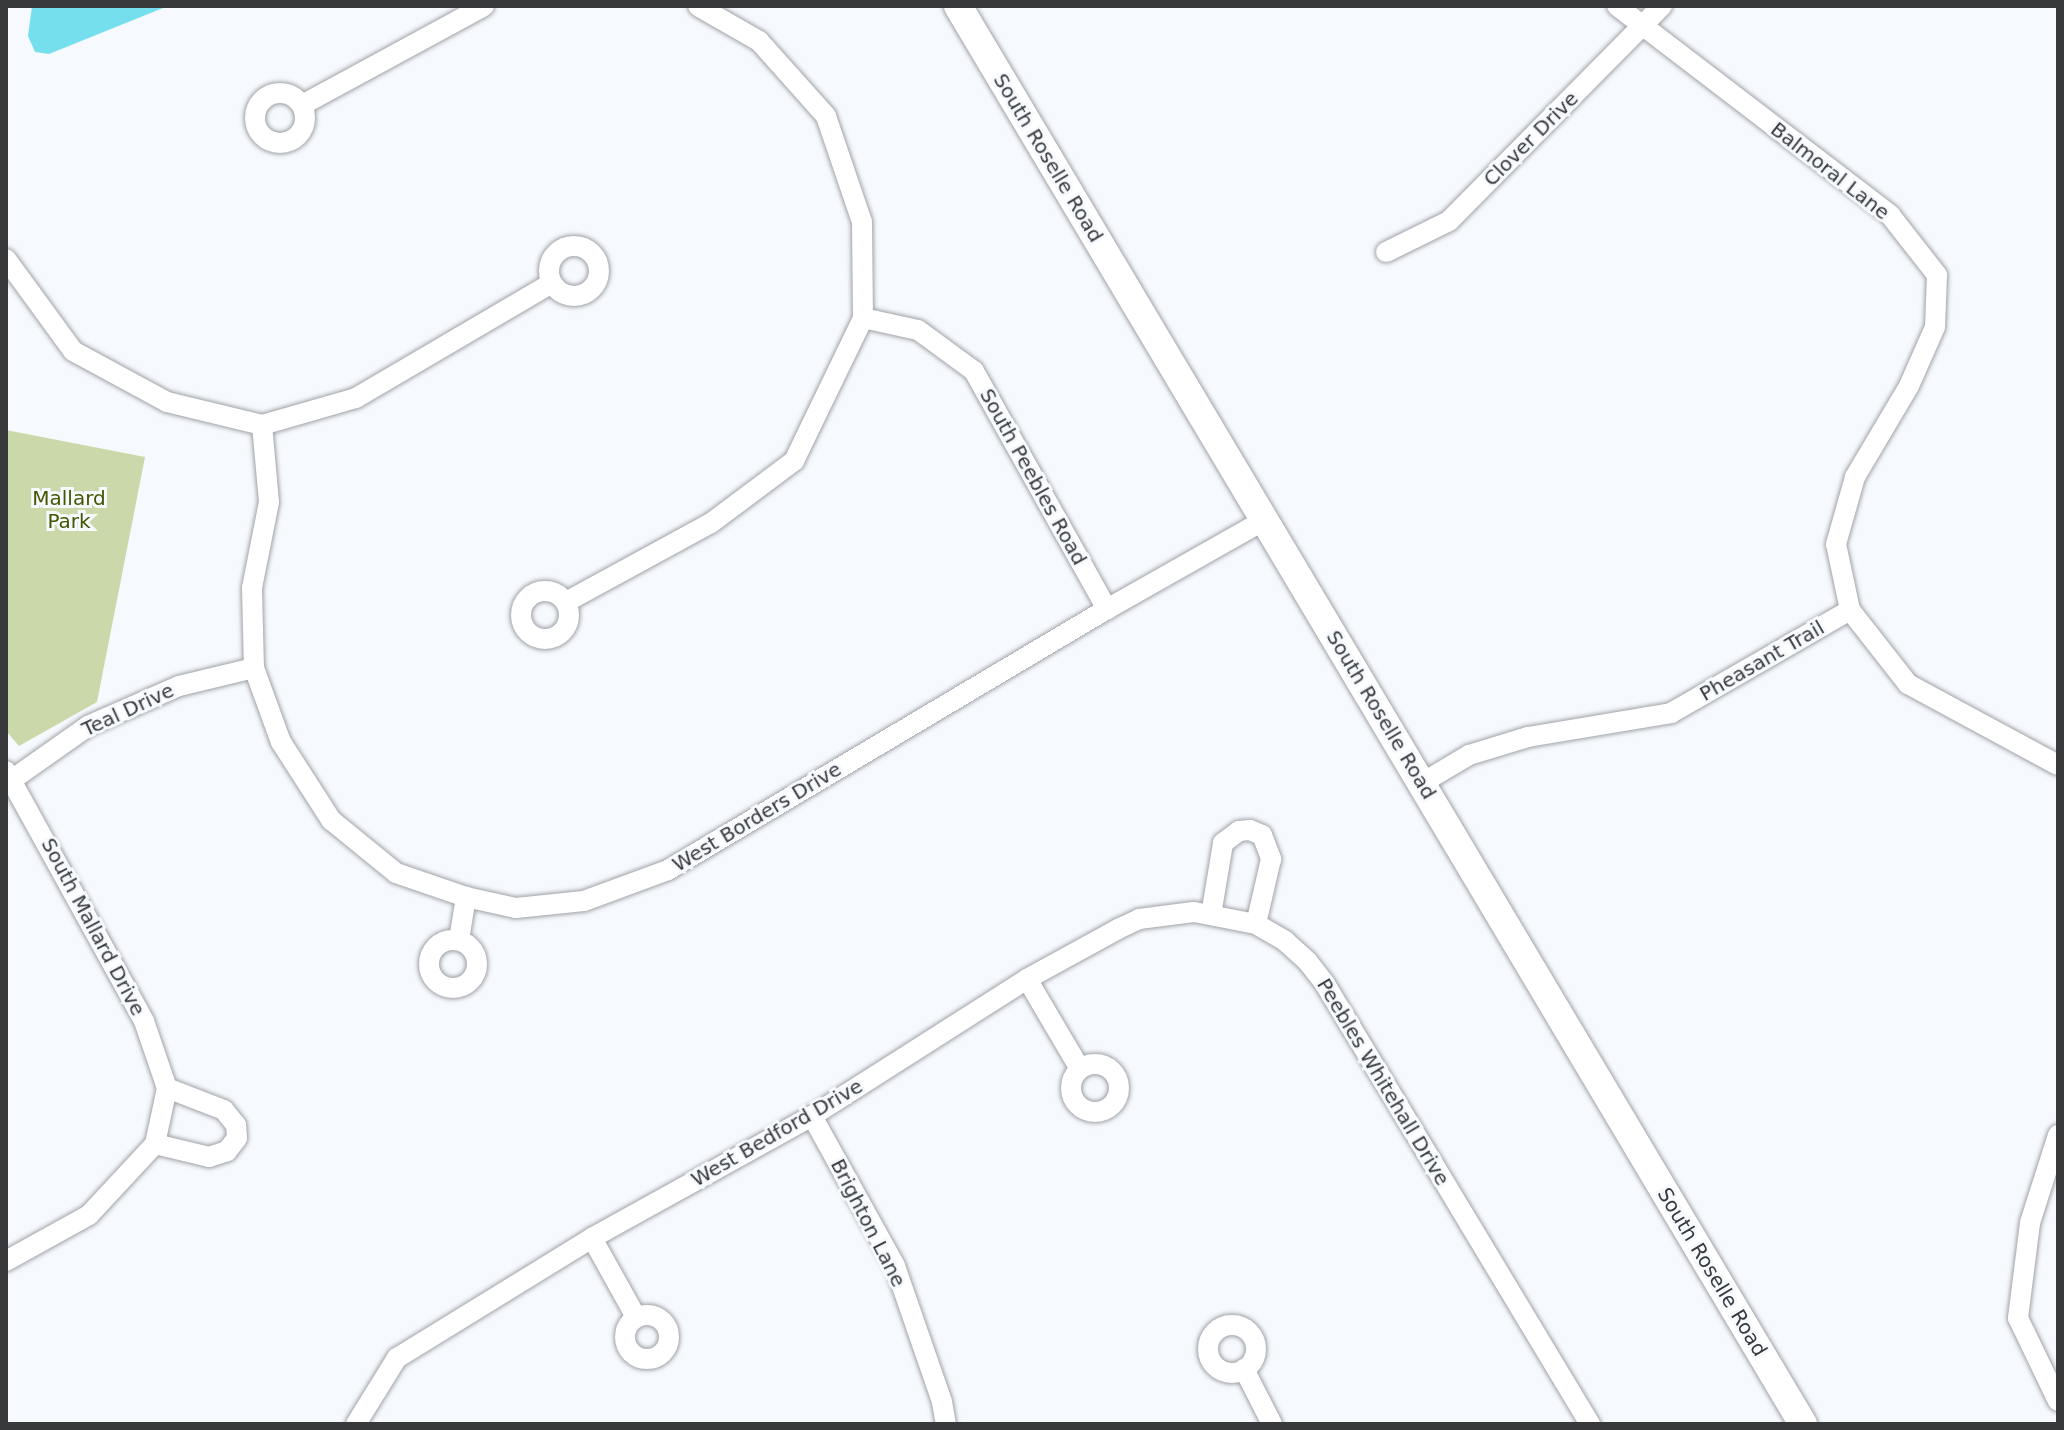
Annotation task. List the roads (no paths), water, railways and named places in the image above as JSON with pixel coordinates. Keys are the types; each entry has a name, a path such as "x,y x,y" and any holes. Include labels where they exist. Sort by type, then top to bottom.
{"main road":[{"name":"South Roselle Road","path":"958,6 1803,1424"}],"street":[{"path":"302,105 484,6"},
{"path":"566,602 711,523 794,461 863,318 862,222 826,116 759,41 698,6"},
{"name":"Balmoral Lane","path":"1617,6 1890,215 1937,275 1935,327 1909,386 1855,477 1836,544 1850,610"},
{"name":"Clover Drive","path":"1386,252 1449,221 1662,6"},
{"path":"6,259 73,351 167,402 262,425 356,398 552,283"},
{"name":"South Peebles Road","path":"863,318 918,330 974,371 1107,609"},
{"name":"West Borders Drive","path":"262,425 269,502 252,588 254,668 281,742 331,820 396,873 466,897 516,908 584,901 668,870 1107,609 1264,520"},
{"path":"1850,610 1908,684 2058,765"},
{"name":"Pheasant Trail","path":"1422,783 1469,755 1528,737 1671,713 1850,610"},
{"name":"Teal Drive","path":"10,775 88,726 179,686 254,668"},
{"name":"South Mallard Drive","path":"10,775 144,1021 167,1088"},
{"path":"1211,915 1217,861 1223,843 1239,831 1250,830 1262,835 1271,859 1247,921"},
{"path":"459,940 466,897"},
{"name":"West Bedford Drive","path":"356,1424 397,1358 592,1238 812,1116 1027,979 1139,919 1194,912 1247,921"},
{"name":"Peebles Whitehall Drive","path":"1247,921 1285,941 1325,984 1590,1424"},
{"path":"1027,979 1080,1069"},
{"path":"6,1261 89,1215 155,1144 167,1088 224,1110 236,1125 237,1138 227,1151 209,1157 155,1144"},
{"name":"Brighton Lane","path":"812,1116 895,1266 942,1402 946,1424"},
{"path":"2058,1135 2030,1223 2018,1318 2058,1401"},
{"path":"592,1238 636,1317"},
{"path":"1244,1369 1272,1424"}],"water":[{"path":"32,6 168,6 49,54 35,52 28,36"}],"park label":[{"name":"Mallard Park","path":"69,510"}]}
